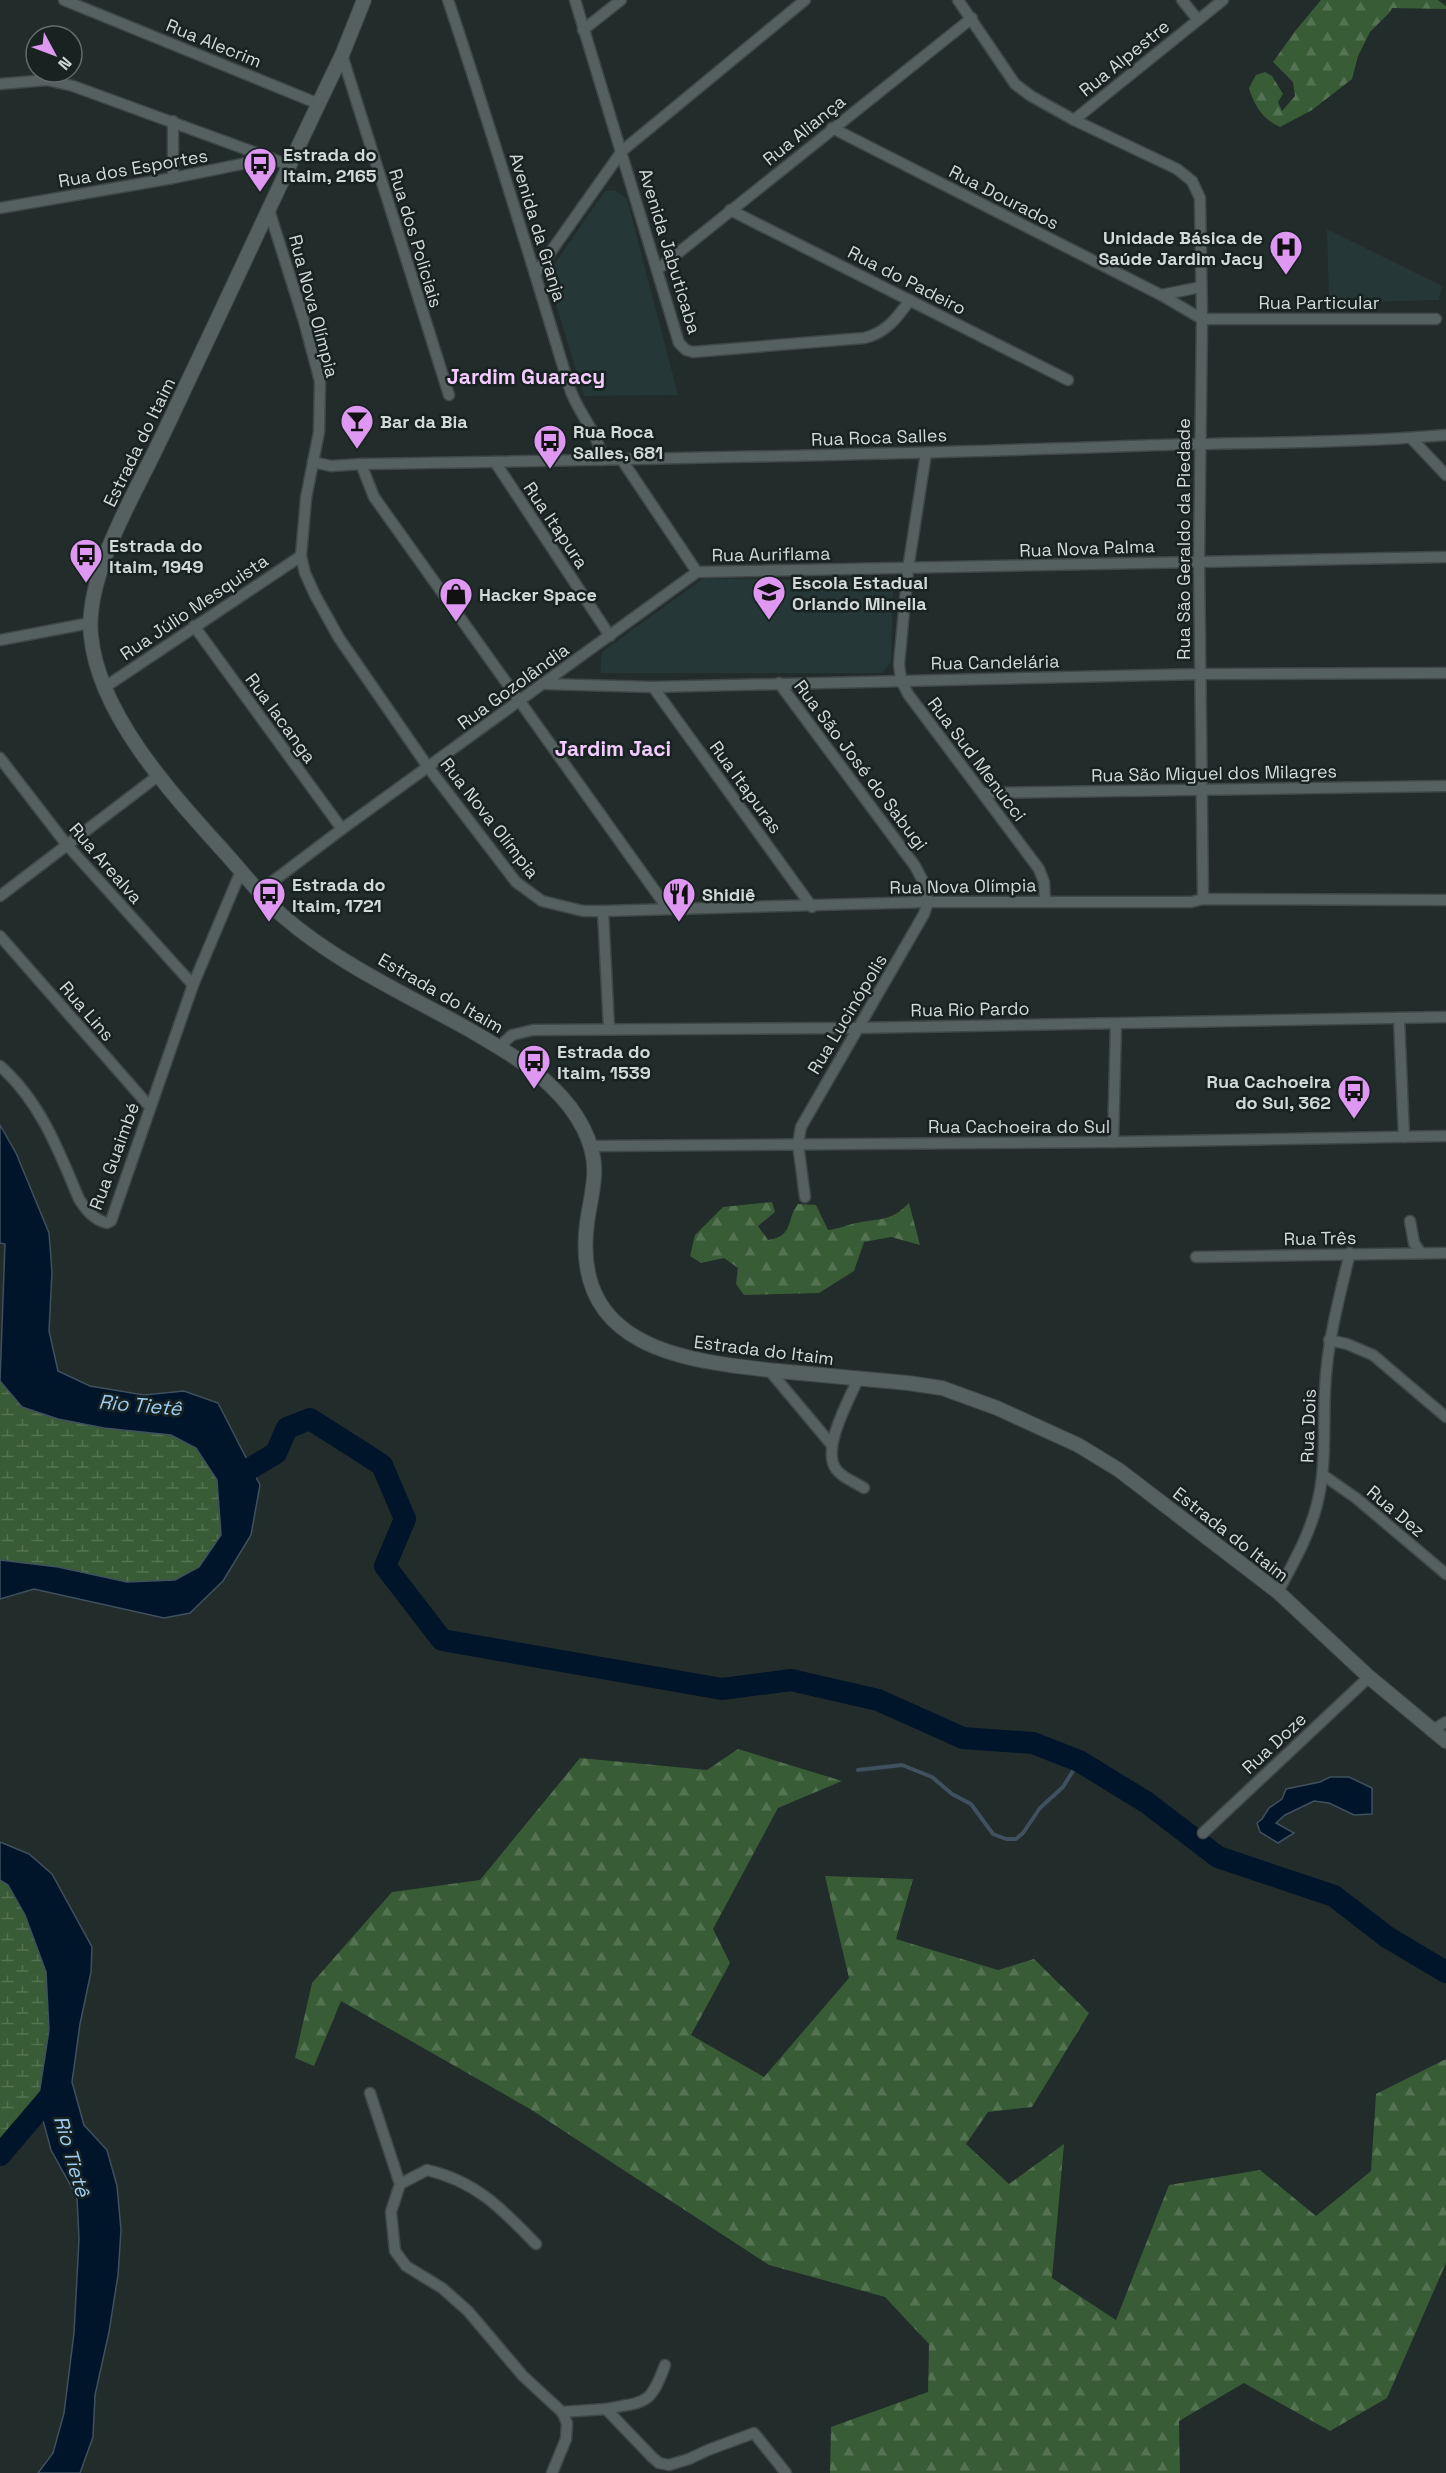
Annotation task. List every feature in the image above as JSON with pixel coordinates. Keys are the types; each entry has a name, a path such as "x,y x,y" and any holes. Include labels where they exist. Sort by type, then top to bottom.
{"street":[{"name":"Rua Alecrim","path":"64,0 319,104"},
{"name":"Estrada do Itaim","path":"364,0 342,56 121,519 98,581 92,603 91,643 105,687 124,726 159,775 280,914 308,937 525,1064 556,1090 571,1108 592,1146 595,1174 587,1227 585,1266 597,1299 625,1329 644,1342 677,1356 700,1362 942,1388 1050,1430 1119,1470 1278,1592 1369,1677 1446,1742"},
{"name":"Avenida da Granja","path":"448,0 536,274 570,390 579,411 598,440 602,460"},
{"name":"Avenida Jabuticaba","path":"574,0 679,343 689,351 864,338 875,335 886,328 910,300"},
{"path":"583,30 621,0"},
{"path":"536,274 622,151 805,0"},
{"path":"958,0 1015,84 1030,96 1074,120"},
{"path":"1182,0 1198,20"},
{"name":"Rua Alpestre","path":"1074,120 1223,0"},
{"name":"Rua Aliança","path":"658,269 972,18"},
{"name":"Rua dos Policiais","path":"342,56 449,395"},
{"path":"0,84 47,80 73,86 289,165"},
{"name":"Rua São Geraldo da Piedade","path":"1074,120 1177,169 1192,181 1200,198 1202,319 1198,561 1203,899"},
{"path":"173,121 173,178"},
{"name":"Rua Dourados","path":"832,128 1161,295 1202,319"},
{"name":"Rua dos Esportes","path":"0,208 173,178 272,157"},
{"name":"Rua Nova Olímpia","path":"269,210 310,339 320,381 319,432 306,498 301,556 305,573 339,638 493,854 528,893 558,907 583,911 812,907 928,902 1191,902 1203,899 1446,900"},
{"name":"Rua do Padeiro","path":"730,210 1068,380"},
{"path":"1161,295 1201,287"},
{"name":"Rua Particular","path":"1202,319 1436,318"},
{"name":"Rua Roca Salles","path":"313,462 331,466 926,453 1301,443 1446,435"},
{"path":"1411,438 1446,475"},
{"path":"901,680 899,664 908,569 926,453"},
{"name":"Rua Auriflama","path":"622,460 698,572 908,569"},
{"name":"Rua Itapura","path":"495,462 610,636"},
{"path":"361,464 374,497 668,909"},
{"name":"Rua Júlio Mesquista","path":"105,687 301,556"},
{"name":"Rua Nova Palma","path":"908,569 1446,557"},
{"name":"Rua Gozolândia","path":"260,891 342,829 698,572"},
{"path":"0,640 90,623"},
{"name":"Rua Iacanga","path":"194,626 342,829"},
{"name":"Rua Candelária","path":"545,684 653,687 1199,674 1446,673"},
{"name":"Rua Sud Menucci","path":"901,680 908,694 1038,869 1044,882 1045,901"},
{"name":"Rua São José do Sabugi","path":"779,683 915,866 925,885 928,902"},
{"name":"Rua Itapuras","path":"653,687 812,907"},
{"name":"Rua Arealva","path":"0,758 67,845 193,986"},
{"path":"0,896 159,775"},
{"name":"Rua São Miguel dos Milagres","path":"983,793 1446,786"},
{"name":"Rua Guaimbé","path":"0,1066 32,1101 49,1130 79,1199 86,1209 107,1223 113,1217 193,986 241,871"},
{"name":"Rua Lucinópolis","path":"798,1144 801,1127 857,1028 915,933 928,902"},
{"path":"603,911 609,1029"},
{"name":"Rua Lins","path":"0,936 150,1107"},
{"name":"Rua Rio Pardo","path":"499,1047 512,1035 522,1031 857,1028 1446,1017"},
{"path":"1399,1018 1404,1137"},
{"path":"1113,1142 1116,1024"},
{"name":"Rua Cachoeira do Sul","path":"592,1146 1113,1142 1446,1136"},
{"path":"798,1144 805,1197"},
{"path":"1410,1221 1414,1243 1421,1253"},
{"name":"Rua Dois","path":"1278,1592 1309,1530 1323,1475 1325,1388 1329,1340 1350,1253"},
{"name":"Rua Três","path":"1196,1257 1446,1253"},
{"path":"1329,1340 1347,1344 1372,1355 1446,1417"},
{"path":"769,1370 831,1444"},
{"path":"858,1379 831,1444 834,1466 839,1473 864,1488"},
{"name":"Rua Dez","path":"1323,1475 1356,1498 1446,1574"},
{"name":"Rua Doze","path":"1203,1833 1369,1677"},
{"path":"1431,1731 1446,1722"},
{"path":"370,2093 400,2184 391,2212 395,2251 400,2260 447,2292 468,2311 523,2376 562,2412 567,2423 567,2431 556,2472"},
{"path":"400,2184 428,2170 438,2172 483,2193 536,2244"},
{"path":"562,2412 606,2409 641,2402 654,2393 665,2365"},
{"path":"606,2409 659,2463 669,2465 689,2459 754,2433 786,2473"}],"shaded area":[{"path":"615,190 627,199 678,395 584,396 547,275 605,191"},
{"path":"1327,229 1442,286 1439,300 1329,303"},
{"name":"Escola Estadual Orlando Minella","path":"704,578 888,582 893,590 891,662 882,673 600,673 602,652"}],"green space":[{"path":"1321,0 1438,0 1446,6 1446,9 1392,8 1370,32 1358,56 1352,79 1312,110 1280,127 1260,111 1249,88 1256,75 1265,72 1272,76 1283,94 1278,102 1282,111 1295,96 1293,82 1273,62"},
{"path":"772,1202 775,1212 758,1226 768,1240 777,1238 786,1231 798,1204 816,1205 828,1230 890,1216 909,1203 920,1245 891,1237 864,1242 854,1271 819,1293 744,1295 736,1284 738,1268 724,1258 701,1263 690,1256 695,1235 723,1207"},
{"path":"0,1381 22,1407 58,1419 104,1428 171,1435 196,1448 217,1480 221,1535 199,1567 175,1580 127,1582 58,1567 0,1560"},
{"path":"738,1749 842,1781 778,1808 713,1929 730,1963 691,2035 764,2077 849,1978 825,1876 913,1879 896,1939 998,1970 1034,1959 1089,2013 1032,2107 988,2112 966,2144 1009,2184 1064,2144 1052,2278 1116,2320 1169,2185 1260,2170 1316,2216 1371,2171 1376,2094 1446,2059 1446,2263 1387,2398 1330,2431 1244,2383 1179,2421 1180,2473 830,2473 831,2427 928,2392 929,2344 885,2297 769,2265 530,2109 341,2001 314,2066 295,2058 312,1983 392,1892 480,1880 580,1758 707,1770"},
{"path":"0,1880 8,1885 25,1915 46,1972 49,2030 38,2102 0,2156"}],"water":[{"name":"Rio Tietê","path":"0,1125 16,1153 49,1233 52,1272 49,1331 58,1371 90,1386 144,1395 184,1391 218,1403 260,1485 251,1535 223,1581 190,1613 164,1618 34,1589 0,1599 0,1560 58,1567 127,1582 175,1580 199,1567 221,1535 217,1480 196,1448 171,1435 104,1428 58,1419 22,1407 0,1381 5,1244 0,1243"},
{"path":"1330,1777 1349,1777 1372,1788 1372,1814 1354,1815 1329,1803 1314,1801 1285,1815 1276,1823 1294,1833 1278,1843 1260,1832 1257,1823 1269,1808 1282,1799 1286,1789 1320,1782"},
{"name":"Rio Tietê","path":"0,1842 29,1854 52,1874 92,1947 91,1972 80,2024 72,2082 84,2125 107,2150 117,2186 121,2230 118,2275 109,2332 95,2395 93,2437 80,2473 38,2473 53,2453 64,2413 74,2333 79,2239 77,2197 51,2150 38,2102 49,2030 46,1972 25,1915 8,1885 0,1880"}],"waterway":[{"path":"241,1474 276,1453 287,1428 310,1419 382,1465 405,1519 385,1566 442,1640 722,1689 791,1680 878,1700 963,1738 1033,1743 1079,1761 1146,1802 1218,1857 1334,1896 1387,1937 1446,1972"},
{"path":"858,1770 902,1765 932,1777 952,1794 971,1804 993,1834 1006,1839 1016,1839 1023,1833 1040,1808 1063,1787 1079,1761"},
{"path":"0,2155 53,2093"}],"place":[{"name":"Estrada do Itaim, 2165","path":"260,193"},
{"name":"Unidade Básica de Saúde Jardim Jacy","path":"1286,276"},
{"name":"Bar da Bia","path":"357,450"},
{"name":"Rua Roca Salles, 681","path":"550,470"},
{"name":"Estrada do Itaim, 1949","path":"86,584"},
{"name":"Escola Estadual Orlando Minella","path":"769,621"},
{"name":"Hacker Space","path":"456,623"},
{"name":"Estrada do Itaim, 1721","path":"269,923"},
{"name":"Shidiê","path":"679,923"},
{"name":"Estrada do Itaim, 1539","path":"534,1090"},
{"name":"Rua Cachoeira do Sul, 362","path":"1354,1120"}],"district":[{"name":"Jardim Guaracy","path":"526,376"},
{"name":"Jardim Jaci","path":"613,748"}]}
